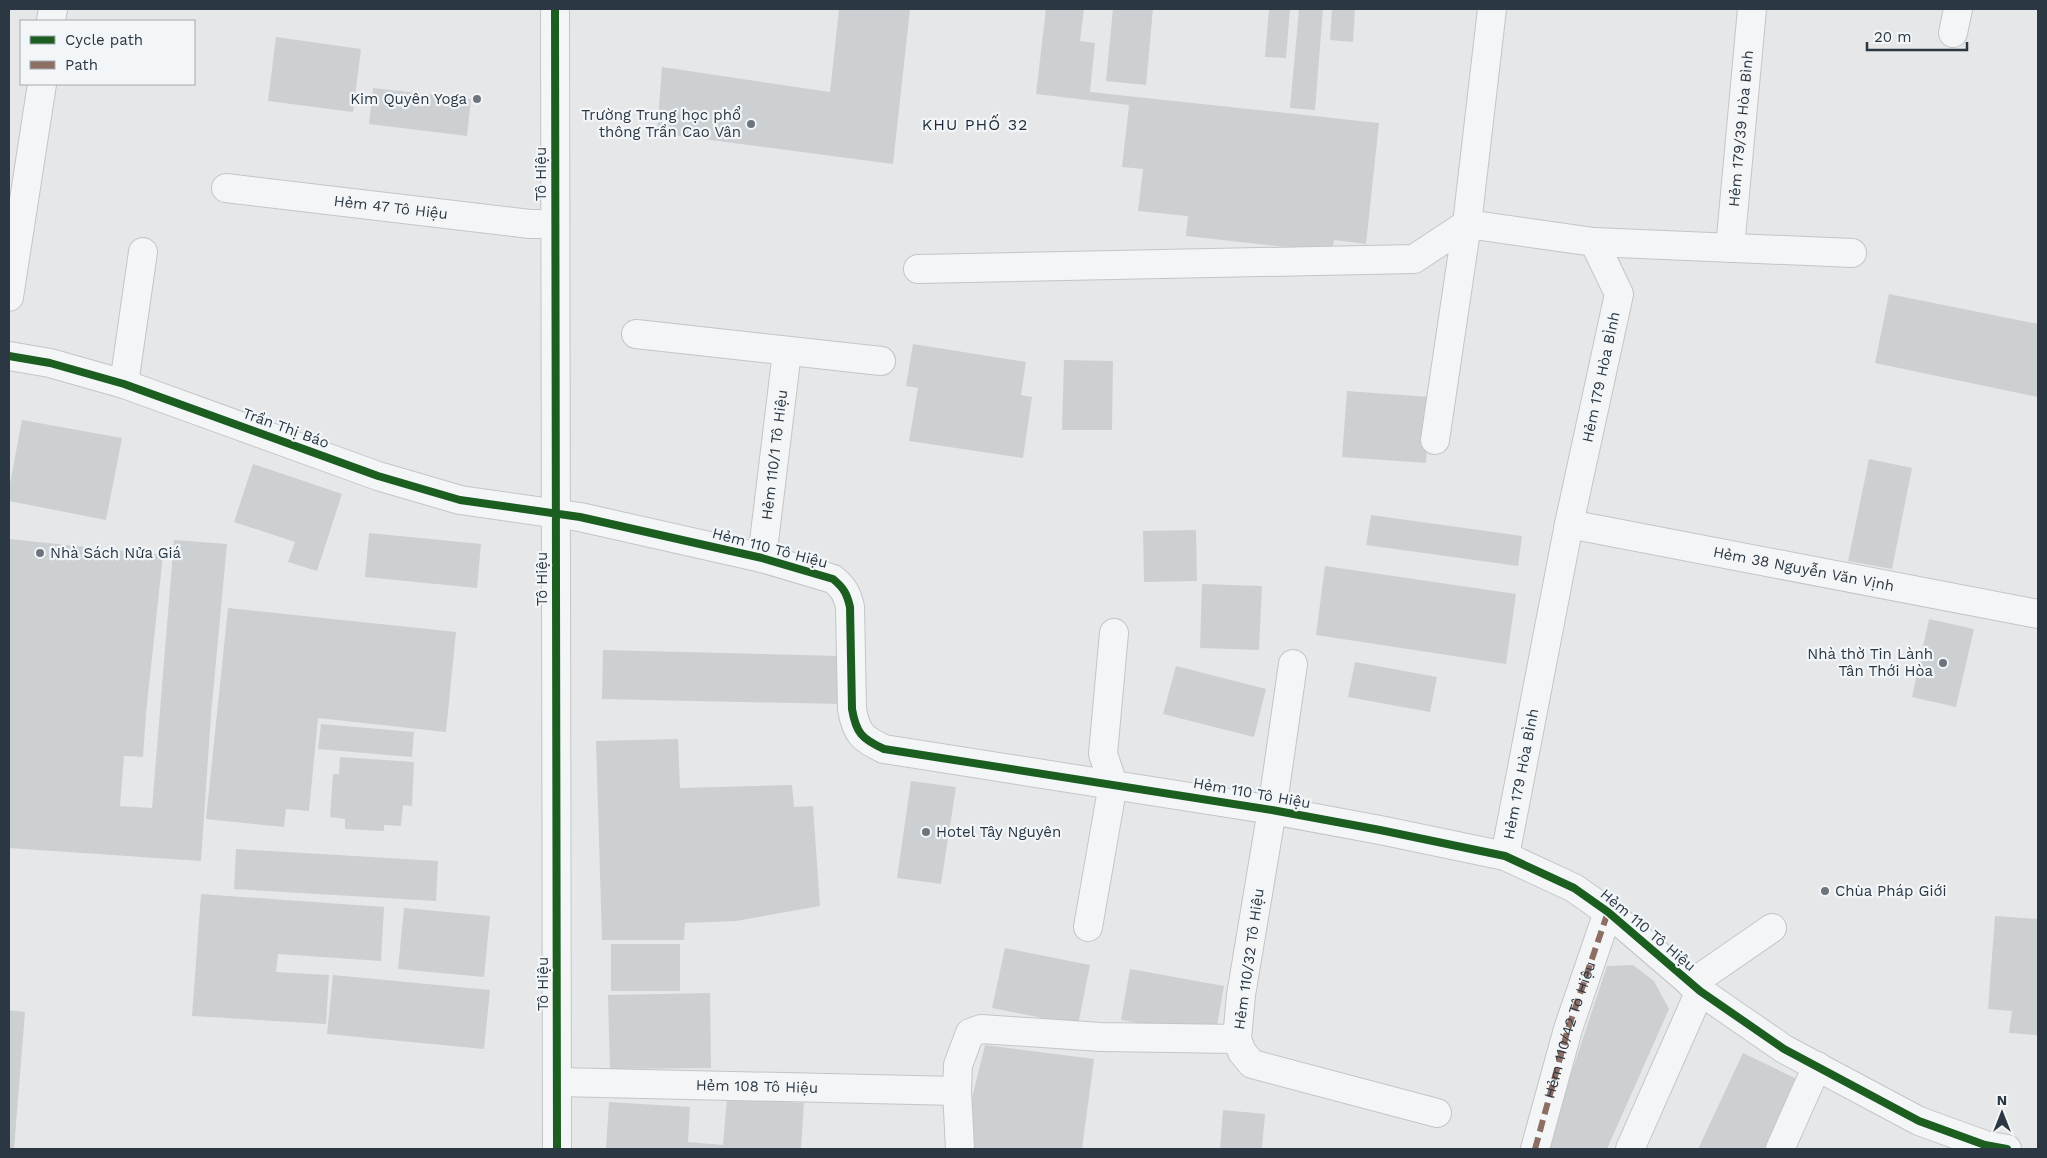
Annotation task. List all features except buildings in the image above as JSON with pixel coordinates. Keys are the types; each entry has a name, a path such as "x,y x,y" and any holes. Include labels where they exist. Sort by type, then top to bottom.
{"street":[{"name":"Tô Hiệu","path":"554,9 557,1149"},
{"path":"1435,440 1467,224 1492,9"},
{"name":"Hẻm 179/39 Hòa Bình","path":"1730,248 1752,9"},
{"path":"9,297 42,85"},
{"name":"Hẻm 47 Tô Hiệu","path":"226,188 530,224 555,224"},
{"path":"918,269 1414,259 1467,224 1594,242 1852,253"},
{"name":"Hẻm 179 Hòa BÌnh","path":"1505,856 1569,524 1619,294 1594,242"},
{"path":"124,384 143,252"},
{"path":"636,334 881,361"},
{"name":"Hẻm 110/1 Tô Hiệu","path":"762,558 787,352"},
{"name":"Trần Thị Báo","path":"9,356 50,364 124,384 378,476 460,500 556,514"},
{"name":"Hẻm 110 Tô Hiệu","path":"556,514 580,517 762,558 833,579 845,591 850,607 852,709 860,734 869,742 884,748 1272,810 1505,856 1574,888 1608,912 1696,987 1784,1049 1919,1122 1992,1148"},
{"name":"Hẻm 38 Nguyễn Văn Vịnh","path":"1569,524 2038,614"},
{"path":"1088,927 1113,784 1103,754 1114,633"},
{"name":"Hẻm 110/32 Tô Hiệu","path":"1293,664 1272,810 1241,994 1237,1039 1242,1052 1252,1064 1437,1113"},
{"name":"Hẻm 110/42 Tô Hiệu","path":"1535,1149 1568,1029 1608,912"},
{"path":"1630,1149 1696,987 1772,928"},
{"path":"960,1149 957,1091 958,1065 970,1033 981,1029 1101,1037 1237,1039"},
{"path":"1780,1149 1817,1066"},
{"name":"Hẻm 108 Tô Hiệu","path":"557,1082 957,1091"}],"marked path":[{"path":"1535,1149 1568,1029 1608,912"}],"cycle path":[{"path":"555,9 557,1149"},
{"path":"9,356 50,363 124,384 378,476 460,500 580,517 762,558 833,579 840,585 848,598 850,607 852,709 856,724 858,730 865,738 884,749 1272,810 1505,856 1574,888 1608,912 1700,991 1784,1049 1919,1121 1985,1145 2007,1149"}],"place":[{"name":"Kim Quyên Yoga","path":"477,99"},
{"name":"Trường Trung học phổ thông Trần Cao Vân","path":"751,124"},
{"name":"Nhà Sách Nửa Giá","path":"40,553"},
{"name":"Nhà thờ Tin Lành Tân Thới Hòa","path":"1943,663"},
{"name":"Hotel Tây Nguyên","path":"926,832"},
{"name":"Chùa Pháp Giới","path":"1825,891"}],"district":[{"name":"KHU PHỐ 32","path":"975,124"}]}
